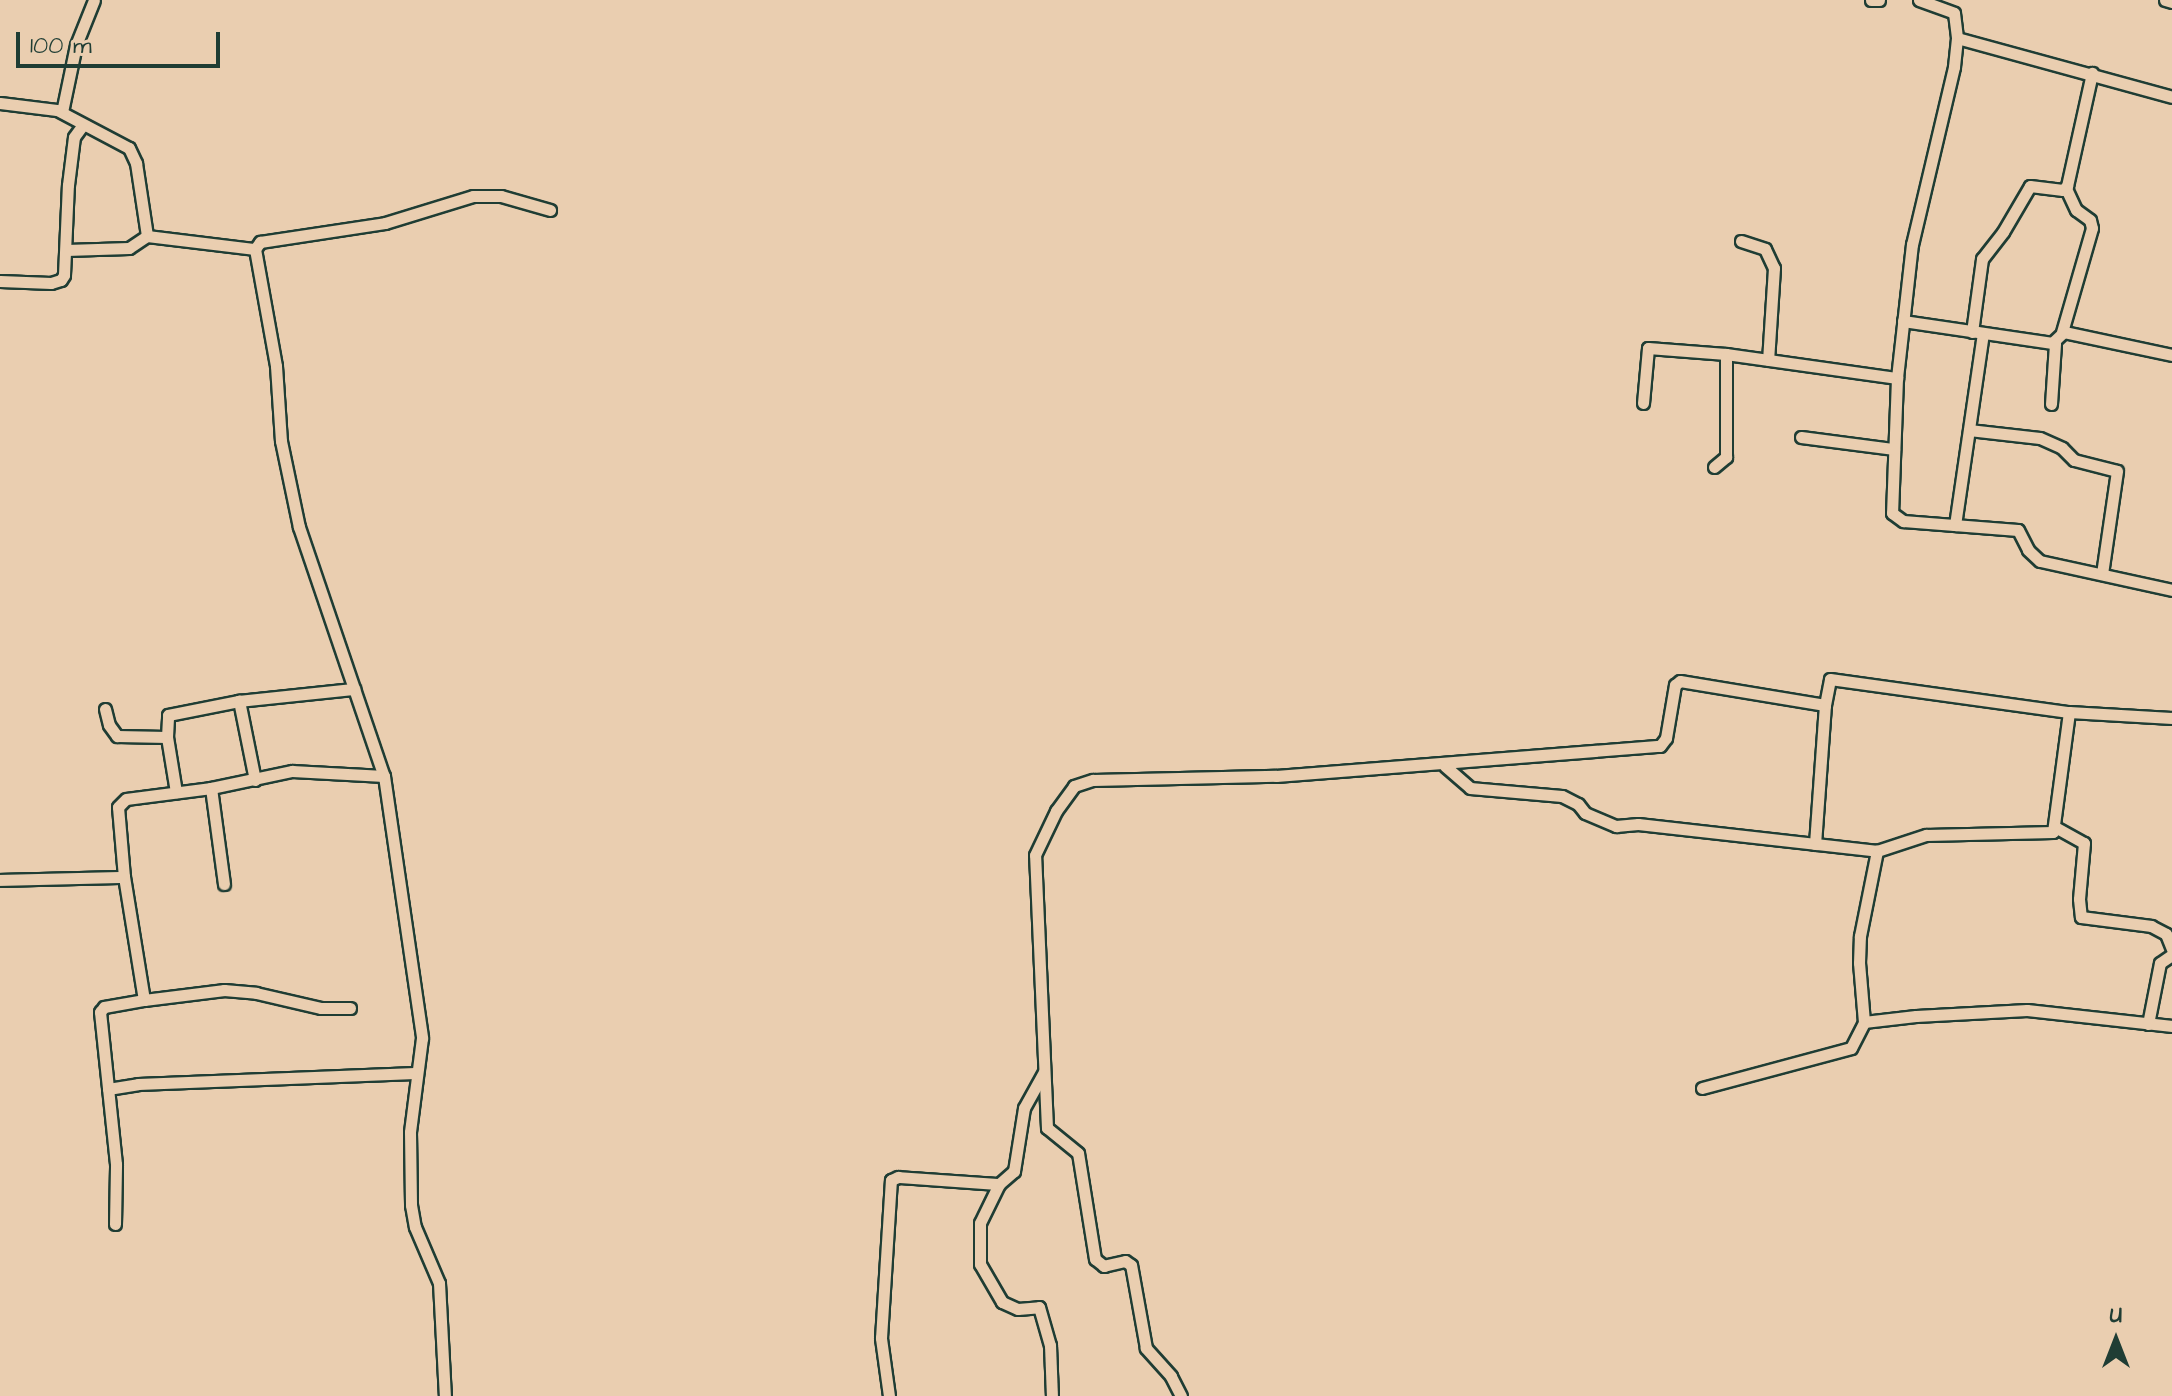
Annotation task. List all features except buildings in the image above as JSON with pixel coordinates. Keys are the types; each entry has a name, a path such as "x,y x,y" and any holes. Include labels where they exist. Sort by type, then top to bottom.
{"street":[{"path":"62,112 76,45 94,0"},
{"path":"1871,0 1879,0"},
{"path":"1919,0 1954,13 1957,38 1954,67 1912,244 1897,378 1892,513 1903,521 2018,530 2028,550 2040,561 2172,590"},
{"path":"2165,0 2172,2"},
{"path":"1957,38 2172,97"},
{"path":"2051,404 2058,338 2092,228 2090,220 2076,210 2066,189 2092,73"},
{"path":"0,103 62,112 82,126 121,143 134,155 147,236"},
{"path":"0,281 57,282 64,275 68,185 74,137 82,126"},
{"path":"1955,525 1969,430 1982,259 2003,232 2030,186 2066,189"},
{"path":"445,1396 439,1283 415,1227 411,1205 415,1073 422,1038 420,1005 403,926 384,776 299,527 281,441 276,366 255,249 260,242 385,223 473,196 501,196 550,210"},
{"path":"66,250 129,248 147,236 255,249"},
{"path":"1741,241 1765,249 1774,268 1768,360"},
{"path":"1903,321 1978,333 2058,338 2172,355"},
{"path":"1643,403 1648,348 1726,354 1897,378"},
{"path":"1714,467 1726,457 1726,354"},
{"path":"1969,430 2040,438 2062,448 2074,460 2117,471 2102,574"},
{"path":"1801,437 1894,449"},
{"path":"1815,844 1825,705 1830,679 2069,712 2172,718"},
{"path":"1181,1396 1171,1376 1146,1348 1131,1265 1125,1261 1101,1266 1095,1259 1078,1153 1047,1128 1035,855 1056,811 1074,786 1093,780 1201,780 1445,766 1660,746 1666,738 1675,685 1680,681 1825,705"},
{"path":"176,792 167,737 168,715 239,701 354,689"},
{"path":"239,701 255,780"},
{"path":"105,709 109,725 117,736 167,737"},
{"path":"1445,766 1470,788 1562,796 1578,804 1585,813 1616,826 1638,824 1877,851 1926,835 2045,835 2053,832 2069,712"},
{"path":"144,1000 124,877 118,807 126,799 211,788 305,769 384,776"},
{"path":"211,788 224,884"},
{"path":"2055,827 2084,843 2079,899 2081,917 2151,926 2166,934 2172,949"},
{"path":"1702,1088 1844,1052 1861,1034 1864,1022 1860,936 1877,851"},
{"path":"0,880 124,877"},
{"path":"2148,1024 2160,963 2172,955"},
{"path":"115,1224 116,1164 100,1012 104,1007 224,990 256,993 312,1007 350,1008"},
{"path":"1864,1022 2027,1010 2172,1026"},
{"path":"1044,1072 1024,1108 1014,1171 999,1184 980,1223 980,1264 1002,1302 1018,1309 1039,1307 1050,1345 1052,1396"},
{"path":"108,1089 153,1083 415,1073"},
{"path":"889,1396 881,1338 891,1180 898,1177 999,1184"}]}
